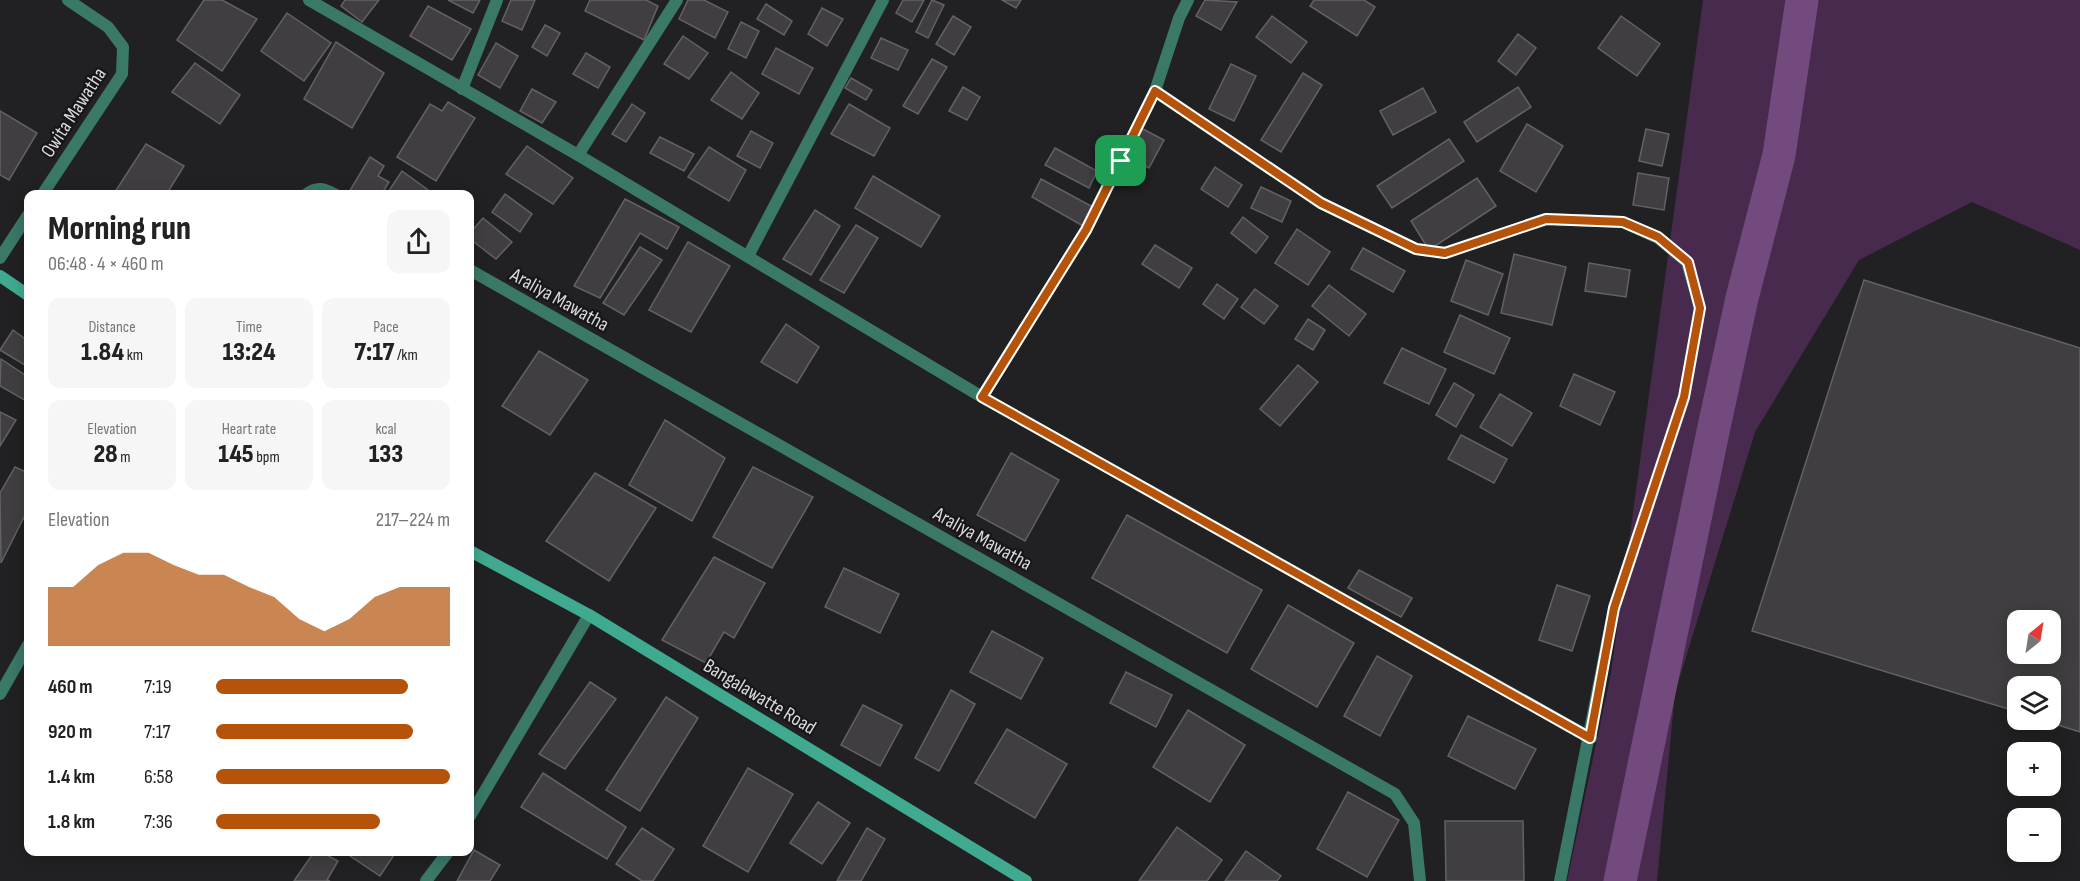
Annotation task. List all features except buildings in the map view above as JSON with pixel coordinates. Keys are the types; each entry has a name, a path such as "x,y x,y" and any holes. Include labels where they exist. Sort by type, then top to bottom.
{"street":[{"name":"Owita Mawatha","path":"45,190 122,74 123,47 108,27 68,0"},
{"path":"309,0 578,155 982,397 1590,738"},
{"path":"462,89 497,0"},
{"path":"578,155 677,0"},
{"path":"748,256 883,0"},
{"path":"982,397 1086,230 1155,91 1179,18 1188,0"},
{"path":"1155,91 1321,203 1416,249 1445,253 1546,219 1623,222 1658,237 1688,262 1700,308 1684,397 1614,608 1560,881"},
{"path":"312,190 324,188 327,190"},
{"path":"0,258 24,221"},
{"name":"Araliya Mawatha","path":"474,272 1395,794 1414,823 1420,881"},
{"path":"0,276 24,292"},
{"name":"Bangalawatte Road","path":"474,553 589,615 1024,881"},
{"path":"474,809 589,615"},
{"path":"0,694 24,652"},
{"path":"426,881 445,856"}],"shaded area":[{"path":"1703,0 2080,0 2080,250 1972,202 1859,260 1755,432 1675,693 1657,881 1567,881 1611,673"}],"waterway":[{"path":"1620,881 1742,298 1779,155 1802,0"}],"route":[{"path":"1155,91 1321,203 1416,249 1445,253 1546,219 1623,222 1658,237 1688,262 1700,308 1684,397 1614,608 1590,738 982,397 1086,230 1121,161 1155,91"}]}
